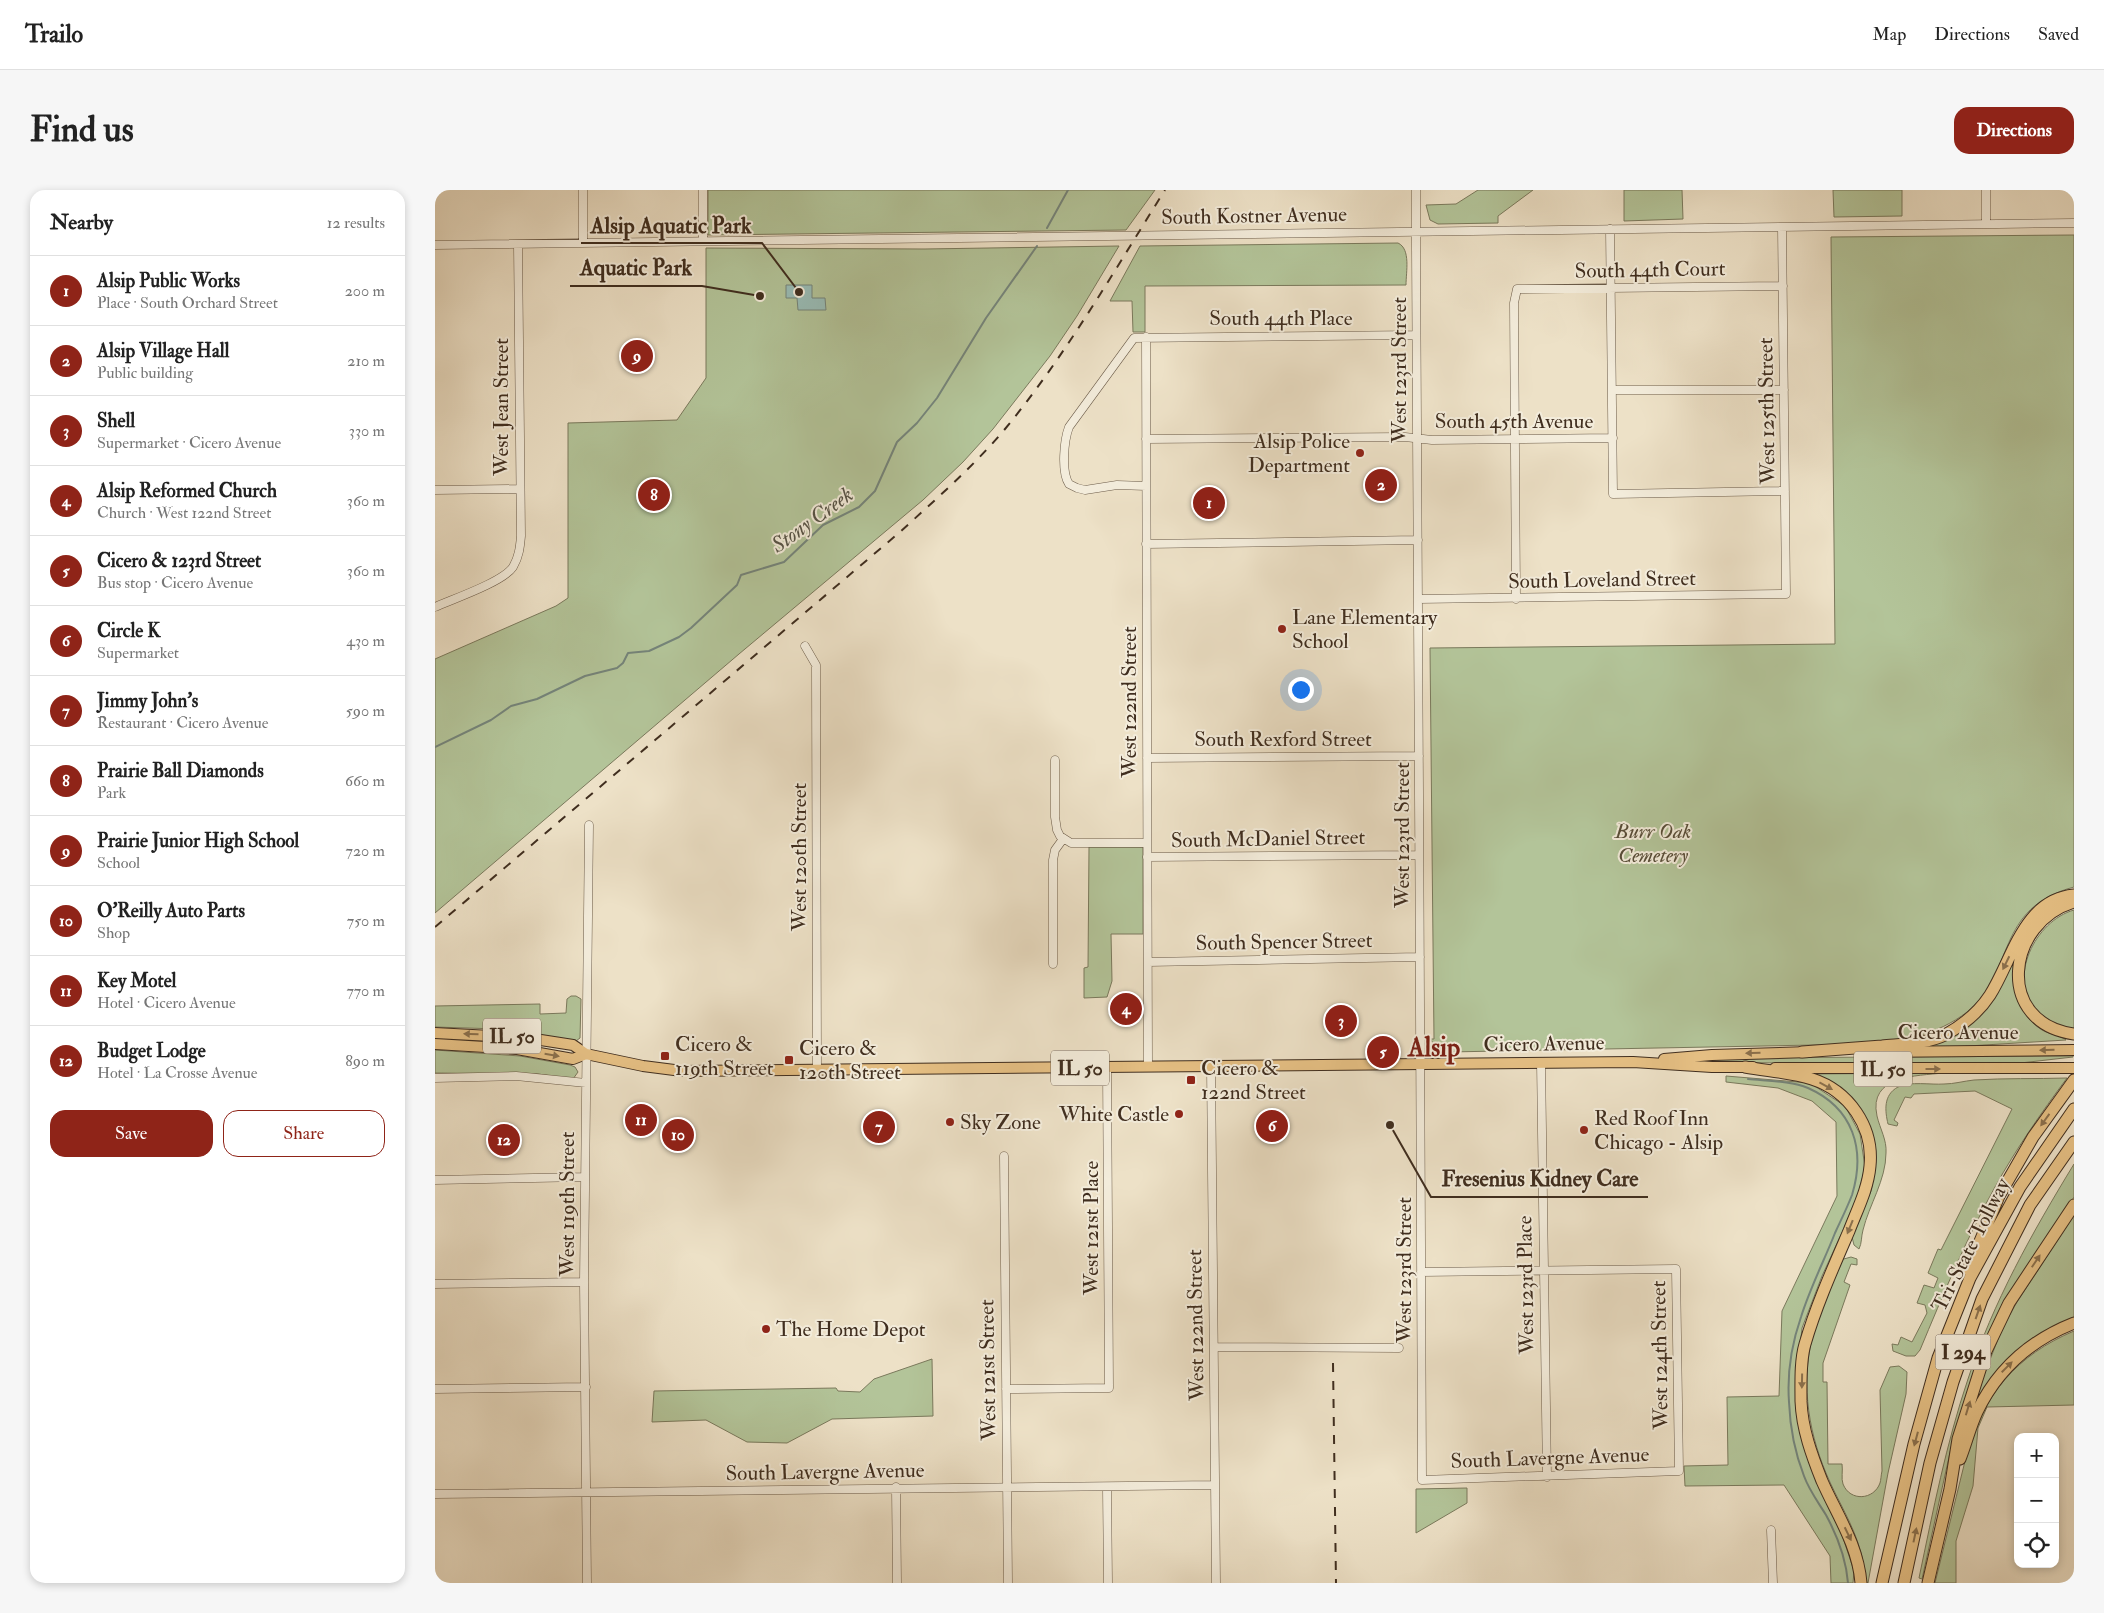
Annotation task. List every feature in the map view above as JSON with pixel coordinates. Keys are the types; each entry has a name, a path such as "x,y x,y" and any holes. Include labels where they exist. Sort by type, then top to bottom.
{"highway":[{"path":"1802,1052 1917,1043 1943,1036 1964,1023 1977,1011 1990,994 2018,938 2030,920 2051,903 2066,896 2074,895"},
{"path":"2074,902 2057,908 2030,934 2018,968 2018,983 2026,1006 2041,1022 2062,1032 2074,1034"},
{"path":"1745,1067 1811,1078 1827,1086 1847,1100 1859,1114 1867,1134 1870,1167 1865,1191 1811,1324 1804,1347 1801,1402 1806,1437 1822,1481 1853,1544 1860,1570 1861,1583"},
{"path":"1938,1358 1975,1250 1999,1196 2033,1137 2074,1080"},
{"name":"Tri-State Tollway","path":"1882,1583 1914,1444 1938,1358 1971,1278 2020,1187 2074,1109"},
{"name":"Tri-State Tollway","path":"1904,1583 1930,1463 1953,1382 1982,1299 2030,1205 2074,1142"},
{"path":"1928,1583 1950,1489 1958,1439 1986,1351 2009,1303 2074,1205"},
{"path":"1950,1489 1976,1414 1991,1387 2002,1373 2034,1344 2074,1323"}],"main road":[{"name":"Cicero Avenue","path":"435,1033 528,1038 573,1045 586,1054 645,1067 682,1071 1541,1062 1633,1062 1745,1067 2074,1068"},
{"name":"Cicero Avenue","path":"435,1044 517,1049 573,1059 586,1054"},
{"name":"Cicero Avenue","path":"1633,1062 1712,1054 2074,1050"}],"street":[{"path":"583,190 583,242"},
{"path":"703,190 703,241"},
{"name":"West 123rd Street","path":"1416,190 1423,1480"},
{"path":"1986,190 1986,224"},
{"name":"South Kostner Avenue","path":"435,244 2074,223"},
{"name":"West 125th Street","path":"1782,227 1786,594"},
{"path":"1610,229 1613,494 1785,492"},
{"name":"West Jean Street","path":"435,607 496,580 512,568 519,554 521,536 519,490 518,244"},
{"name":"South 44th Court","path":"1515,439 1514,303 1517,289 1783,286"},
{"name":"South 44th Place","path":"1146,337 1417,334"},
{"path":"1146,337 1134,338 1129,342 1069,427 1065,441 1065,473 1069,484 1080,489 1117,485 1146,486"},
{"name":"West 122nd Street","path":"1146,337 1148,1067"},
{"name":"South 45th Avenue","path":"1612,390 1784,390"},
{"name":"South 45th Avenue","path":"1146,440 1405,437 1432,440 1613,438"},
{"path":"1515,439 1516,598"},
{"path":"435,490 519,490"},
{"path":"1146,544 1417,540"},
{"name":"South Loveland Street","path":"1418,600 1786,594"},
{"name":"West 120th Street","path":"805,646 816,665 817,1070"},
{"name":"South Rexford Street","path":"1147,758 1419,756"},
{"path":"1055,760 1055,817 1057,833 1063,839 1071,843 1147,843"},
{"name":"West 119th Street","path":"587,1583 584,1282 589,825"},
{"path":"1053,964 1053,860 1055,850 1063,839"},
{"name":"South McDaniel Street","path":"1147,857 1419,854"},
{"name":"South Spencer Street","path":"1148,962 1420,957"},
{"name":"West 123rd Place","path":"1541,1062 1547,1477"},
{"name":"West 122nd Street","path":"1211,1066 1216,1583"},
{"name":"West 121st Place","path":"1006,1389 1109,1388 1107,1067"},
{"path":"435,1078 516,1076 586,1083"},
{"name":"West 121st Street","path":"1004,1156 1008,1583"},
{"path":"435,1180 585,1177"},
{"name":"West 124th Street","path":"1543,1270 1676,1269 1679,1471"},
{"path":"1421,1272 1543,1270"},
{"path":"435,1284 584,1282"},
{"path":"1214,1347 1399,1348"},
{"path":"435,1389 586,1388"},
{"name":"South Lavergne Avenue","path":"1423,1480 1679,1471"},
{"name":"South Lavergne Avenue","path":"435,1494 587,1494 896,1488 1215,1485"},
{"path":"1107,1487 1108,1583"},
{"path":"896,1488 897,1583"},
{"path":"1771,1530 1773,1583"}],"green space":[{"path":"708,190 1155,190 1126,230 708,235"},
{"path":"1478,190 1533,190 1498,216 1498,223 1438,224 1430,220 1426,205 1456,204"},
{"path":"1624,190 1682,190 1683,219 1624,221"},
{"path":"1833,190 1902,190 1902,216 1834,217"},
{"name":"Burr Oak Cemetery","path":"2074,235 2074,887 2048,897 2030,910 2018,925 1993,979 1982,996 1967,1012 1944,1026 1919,1036 1867,1044 1448,1052 1437,1048 1430,1039 1434,1039 1430,648 1835,644 1831,237"},
{"path":"1398,243 1405,250 1406,255 1406,285 1145,286 1145,332 1133,332 1132,301 1110,301 1140,246"},
{"path":"1119,246 1077,316 1050,356 993,429 963,462 923,500 435,913 435,659 556,606 568,598 568,423 677,420 706,378 706,248 924,249"},
{"path":"1089,847 1143,847 1143,934 1111,934 1112,981 1107,997 1084,998 1084,968 1088,967"},
{"path":"2074,910 2074,1029 2053,1024 2040,1016 2028,998 2024,983 2029,952 2037,938 2060,916"},
{"path":"2017,953 2015,985 2017,996 2026,1015 2042,1030 2066,1040 1919,1049 1962,1029"},
{"path":"571,996 581,999 580,1038 576,1041 499,1029 435,1027 435,1006 540,1004 540,1014 566,1013 567,999"},
{"path":"435,1050 520,1056 570,1065 575,1067 578,1072 573,1079 538,1074 435,1073"},
{"path":"2073,1056 1994,1066 1710,1062 1710,1058"},
{"path":"1943,1073 1897,1080 1887,1085 1880,1092 1876,1103 1877,1116 1885,1144 1885,1163 1862,1233 1859,1249 1854,1245 1852,1237 1871,1191 1875,1167 1865,1118 1812,1074"},
{"path":"1726,1076 1810,1083 1845,1106 1860,1134 1865,1167 1857,1200 1822,1276 1802,1328 1797,1376 1799,1428 1818,1483 1841,1532 1854,1571 1853,1583 1831,1583 1830,1556 1784,1485 1685,1486 1684,1466 1728,1465 1727,1397 1779,1396 1782,1311 1837,1196 1836,1122 1812,1101 1778,1088 1726,1082"},
{"path":"2067,1078 2029,1131 1984,1207 1946,1288 1920,1350 1915,1356 1906,1356 1893,1351 1892,1344 1898,1345 1901,1337 1912,1342 1927,1313 1925,1305 1917,1303 1924,1285 1934,1288 1938,1278 1928,1273 1938,1249 1941,1250 2012,1109 1975,1091 1914,1094 1911,1098 1905,1097 1894,1120 1898,1123 1897,1126 1888,1124 1886,1104 1890,1094 1898,1087 1908,1084 1948,1084 1986,1079"},
{"path":"2074,1164 2074,1197 2048,1235 1974,1372 1953,1439 1922,1579 1919,1578 1947,1453 1960,1403 1978,1350 2001,1295 2043,1216"},
{"path":"2074,1215 2074,1319 2057,1326 1978,1399 1975,1398 2002,1329 2017,1302"},
{"path":"1851,1257 1857,1259 1857,1265 1851,1264 1844,1282 1850,1285 1823,1363 1823,1382 1827,1382 1828,1464 1842,1464 1843,1484 1851,1494 1862,1497 1868,1496 1877,1489 1880,1483 1882,1471 1880,1390 1890,1367 1899,1366 1907,1372 1906,1394 1888,1473 1868,1583 1864,1583 1862,1556 1854,1532 1819,1456 1810,1420 1807,1383 1810,1346 1815,1328 1840,1260"},
{"path":"2074,1331 2074,1405 1987,1407 1978,1428 1973,1486 1956,1541 1956,1583 1935,1583 1967,1453 1983,1412 2005,1379 2020,1365 2036,1352"},
{"path":"932,1359 933,1416 832,1419 787,1443 747,1442 706,1420 652,1422 654,1391 836,1388 838,1391 860,1392 874,1379"},
{"path":"1467,1488 1467,1503 1416,1533 1416,1489"}],"water":[{"path":"786,285 812,285 812,298 825,298 826,310 798,310 797,298 786,298"}],"waterway":[{"name":"Stony Creek","path":"1047,228 1068,190"},
{"name":"Stony Creek","path":"435,747 491,720 511,706 537,699 585,676 617,668 623,663 628,653 649,651 679,637 737,585 741,575 784,562 823,525 859,507 875,491 897,442 917,423 937,398 986,318 1037,246"},
{"path":"1748,1079 1794,1084 1808,1088 1823,1096 1836,1107 1845,1119 1852,1132 1856,1146 1856,1178 1852,1195 1805,1306 1793,1348 1789,1381 1790,1421 1798,1458 1808,1486 1826,1515 1838,1540 1848,1583"}],"railway":[{"path":"435,927 900,532 967,470 1005,429 1049,372 1165,190"},
{"path":"1333,1363 1336,1583"}],"place":[{"name":"Alsip Aquatic Park","path":"799,292"},
{"name":"Aquatic Park","path":"760,296"},
{"name":"Prairie Junior High School","path":"637,356"},
{"name":"Alsip Police Department","path":"1360,453"},
{"name":"Alsip Village Hall","path":"1381,485"},
{"name":"Prairie Ball Diamonds","path":"654,495"},
{"name":"Alsip Public Works","path":"1209,503"},
{"name":"Lane Elementary School","path":"1282,629"},
{"name":"Alsip Reformed Church","path":"1126,1009"},
{"name":"Shell","path":"1341,1021"},
{"name":"Cicero & 123rd Street","path":"1383,1052"},
{"name":"Cicero & 119th Street","path":"665,1056"},
{"name":"Cicero & 120th Street","path":"789,1060"},
{"name":"Cicero & 122nd Street","path":"1191,1080"},
{"name":"White Castle","path":"1179,1114"},
{"name":"Key Motel","path":"641,1120"},
{"name":"Sky Zone","path":"950,1122"},
{"name":"Fresenius Kidney Care","path":"1390,1125"},
{"name":"Circle K","path":"1272,1126"},
{"name":"Jimmy John's","path":"879,1127"},
{"name":"Red Roof Inn Chicago - Alsip","path":"1584,1130"},
{"name":"O'Reilly Auto Parts","path":"678,1135"},
{"name":"Budget Lodge","path":"504,1140"},
{"name":"The Home Depot","path":"766,1329"}],"district":[{"name":"Alsip","path":"1434,1048"}]}
